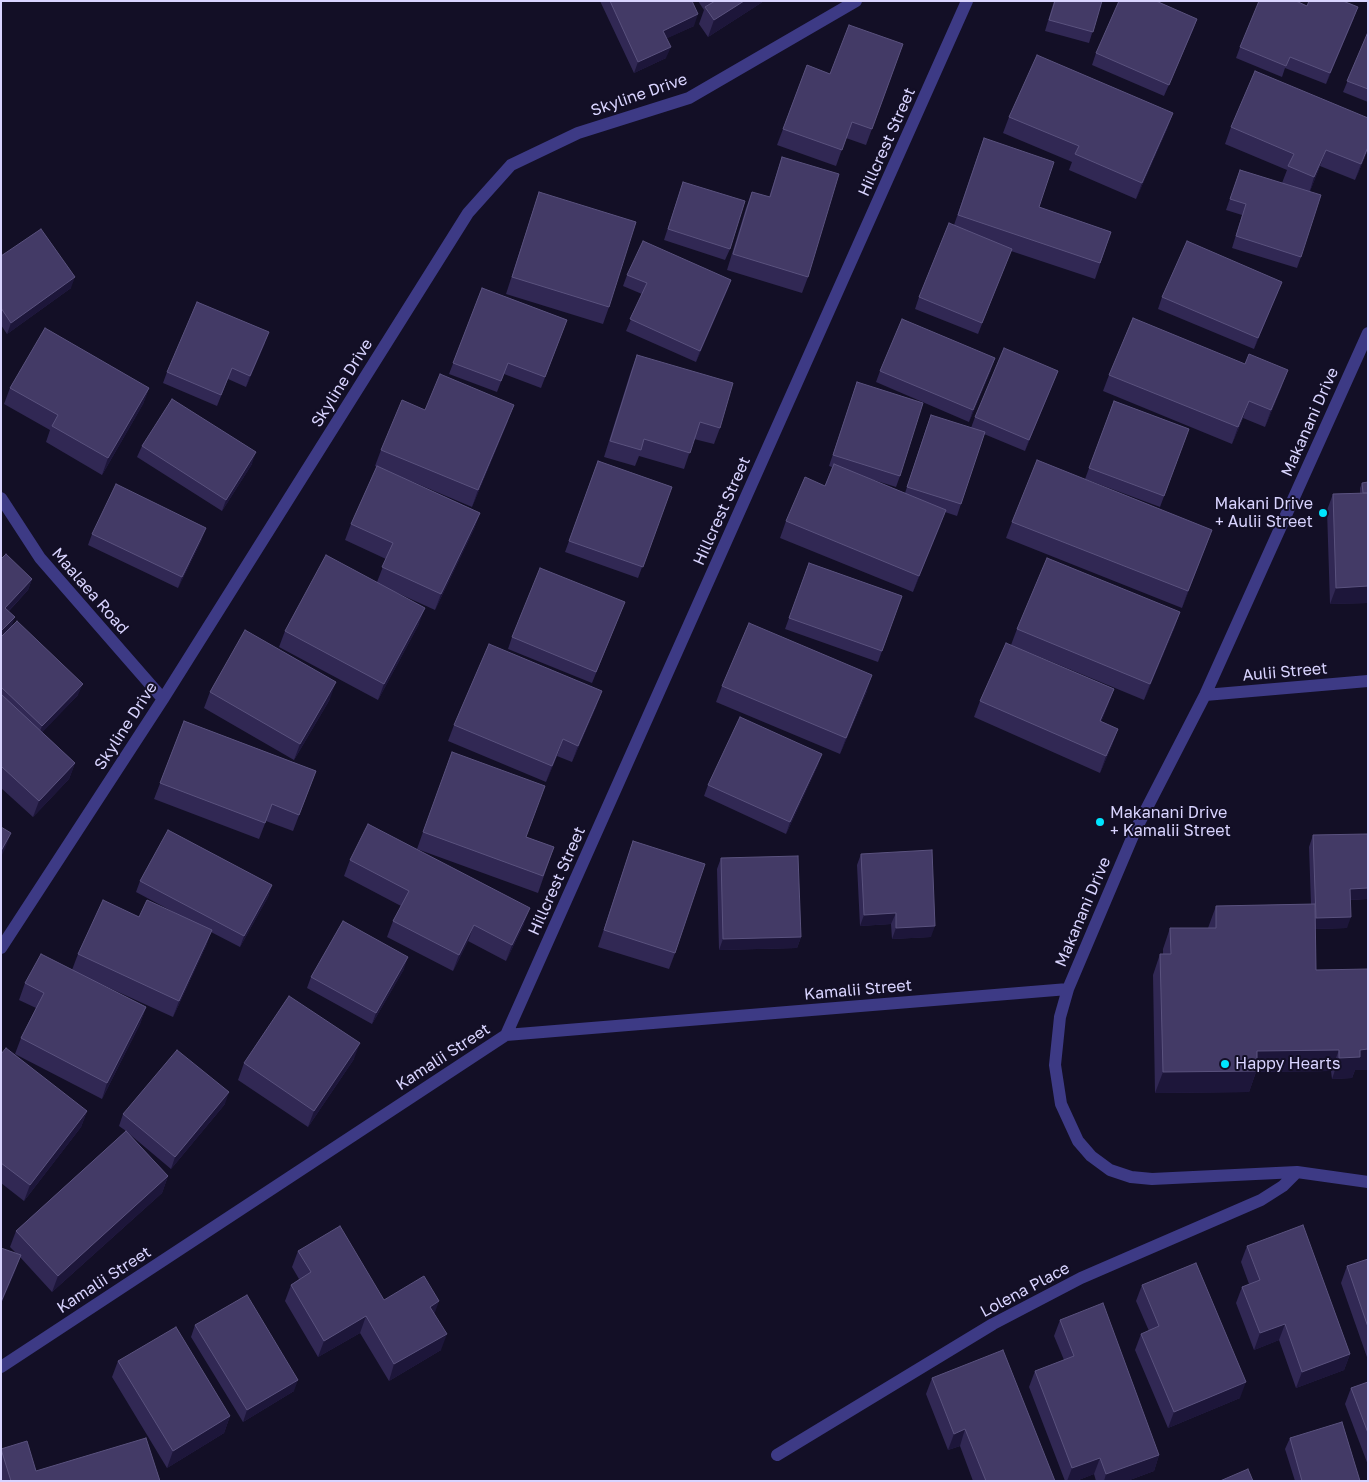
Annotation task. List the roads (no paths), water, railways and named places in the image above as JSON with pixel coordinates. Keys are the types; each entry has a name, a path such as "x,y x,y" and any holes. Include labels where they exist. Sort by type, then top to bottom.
{"street":[{"name":"Skyline Drive","path":"1,948 163,699 468,213 511,165 578,133 689,98 856,1"},
{"name":"Hillcrest Street","path":"506,1035 967,1"},
{"name":"Makanani Drive","path":"1368,333 1205,695 1135,831 1068,989 1060,1017 1055,1065 1061,1104 1078,1141 1092,1156 1110,1170 1131,1177 1152,1179 1297,1172 1368,1182"},
{"name":"Maalaea Road","path":"1,498 40,558 163,699"},
{"name":"Aulii Street","path":"1205,695 1368,681"},
{"name":"Kamalii Street","path":"1,1367 506,1035 1068,989"},
{"name":"Lolena Place","path":"777,1455 993,1324 1081,1278 1260,1200 1283,1186 1297,1172"}],"place":[{"name":"Makani Drive + Aulii Street","path":"1323,513"},
{"name":"Makanani Drive + Kamalii Street","path":"1100,822"},
{"name":"Happy Hearts","path":"1225,1064"}]}
